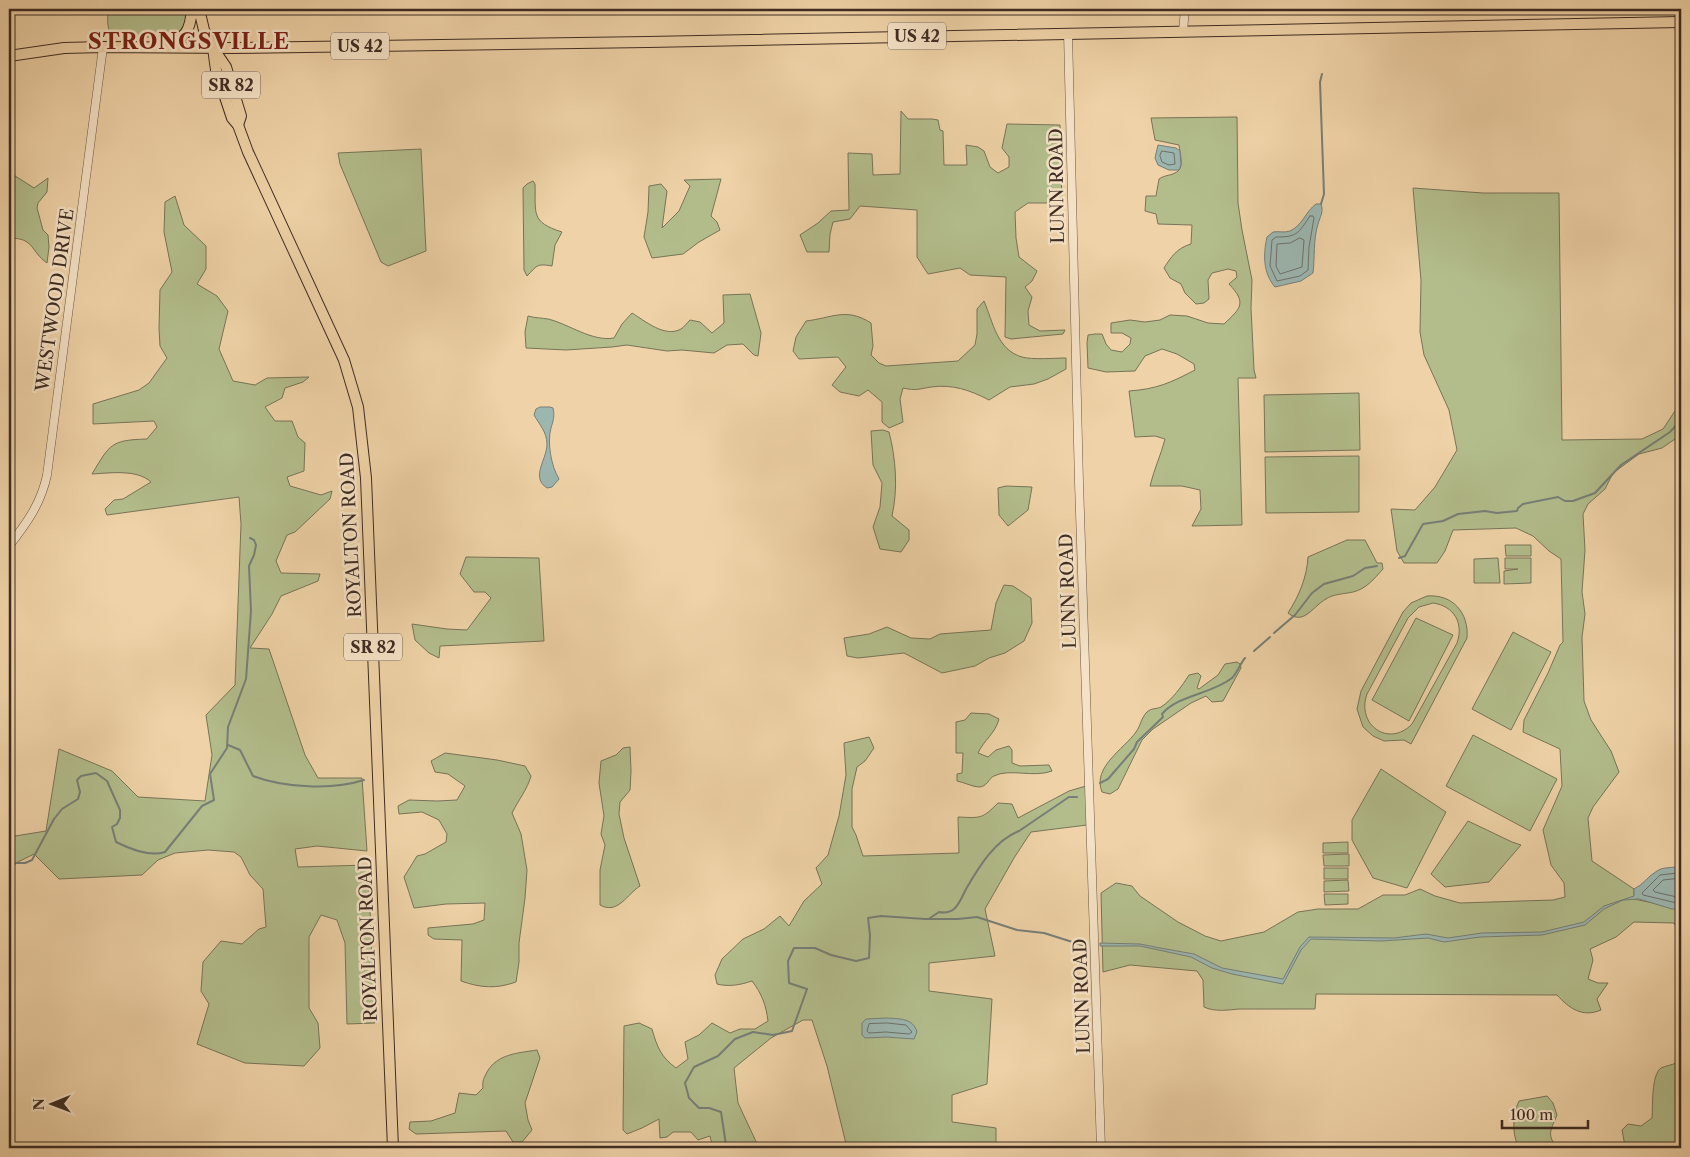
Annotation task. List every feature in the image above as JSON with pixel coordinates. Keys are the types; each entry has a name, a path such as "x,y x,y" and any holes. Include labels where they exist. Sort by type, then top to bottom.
{"main road":[{"path":"157,48 179,40 184,35 189,29 192,9"},
{"name":"ROYALTON ROAD","path":"199,9 204,30 226,68 241,116 238,125 252,160 344,360 358,407 366,478 393,1148"},
{"name":"US 42","path":"9,56 64,48 103,47 213,48 706,41 1681,22"}],"street":[{"path":"1183,31 1185,9"},
{"name":"LUNN ROAD","path":"1068,33 1080,488 1102,1148"},
{"name":"WESTWOOD DRIVE","path":"9,546 35,511 44,491 103,47"}],"green space":[{"path":"108,9 185,9 187,27 175,36 117,38 109,29"},
{"path":"901,111 908,119 938,120 940,130 943,131 944,165 967,165 966,145 978,147 984,151 990,167 998,173 1009,167 1009,157 1002,148 1007,124 1060,125 1062,203 1028,203 1015,212 1019,257 1037,271 1032,281 1025,287 1032,297 1028,311 1029,325 1040,331 1065,330 1063,334 1011,339 1005,337 1006,277 970,275 960,268 928,274 917,257 917,210 860,206 850,219 833,222 829,252 807,252 800,235 818,223 831,211 849,210 848,153 872,154 873,175 900,174"},
{"path":"1237,117 1238,203 1252,280 1251,308 1256,378 1238,378 1242,525 1192,526 1201,509 1200,490 1182,486 1150,486 1165,439 1155,436 1135,437 1129,391 1148,389 1171,382 1195,370 1194,364 1177,354 1162,349 1145,356 1135,371 1106,372 1088,368 1087,343 1088,335 1102,334 1111,350 1122,352 1130,344 1131,338 1122,333 1111,333 1111,323 1130,320 1145,322 1160,320 1170,315 1187,316 1208,323 1224,324 1238,309 1240,301 1229,284 1237,277 1236,271 1228,269 1212,273 1208,280 1209,299 1204,303 1196,304 1185,293 1181,284 1170,278 1164,268 1178,250 1191,244 1192,225 1158,224 1156,214 1145,211 1146,196 1156,196 1159,179 1178,171 1181,165 1179,145 1155,140 1151,118"},
{"path":"421,149 426,251 388,266 381,262 340,164 338,153"},
{"path":"9,172 34,188 48,178 47,192 38,203 37,208 43,230 48,235 47,263 24,240 9,238"},
{"path":"721,179 711,216 717,222 720,230 683,254 652,258 644,237 648,212 649,186 661,184 667,191 662,228 679,211 690,186 684,180"},
{"path":"533,181 535,184 537,215 544,224 562,232 555,245 552,266 537,266 527,276 524,270 523,188"},
{"path":"1413,188 1483,193 1559,193 1562,440 1642,439 1663,429 1681,402 1681,435 1662,448 1639,454 1613,473 1605,489 1588,504 1583,514 1585,550 1582,592 1585,614 1582,637 1584,701 1591,720 1611,751 1619,772 1593,807 1588,818 1592,861 1634,889 1634,899 1681,909 1681,936 1674,923 1634,922 1616,937 1590,949 1593,960 1588,979 1598,983 1608,983 1597,999 1601,1010 1588,1013 1571,1008 1557,995 1316,994 1315,1009 1212,1010 1204,1007 1203,980 1197,971 1130,965 1103,972 1101,893 1116,883 1132,886 1140,896 1178,922 1205,936 1221,941 1264,932 1298,912 1318,909 1358,909 1383,895 1405,895 1420,889 1435,896 1460,903 1553,900 1565,897 1564,883 1551,865 1543,830 1562,786 1560,749 1523,732 1524,720 1563,642 1561,559 1533,536 1516,528 1453,530 1445,551 1437,563 1404,563 1397,551 1391,509 1415,510 1435,487 1457,450 1449,410 1424,355 1420,332 1421,280"},
{"path":"175,196 184,225 206,246 206,269 197,284 217,296 228,311 219,349 233,381 255,385 267,378 309,377 303,382 285,388 282,398 265,407 275,421 292,421 298,437 305,443 304,471 287,477 290,486 321,495 332,491 330,499 295,532 287,535 276,561 281,573 320,574 318,581 281,596 250,648 269,649 305,755 318,778 362,778 367,851 317,846 295,849 298,867 368,865 375,1023 347,1024 345,943 337,920 321,915 309,937 309,1008 318,1023 320,1048 304,1066 245,1063 197,1044 209,1004 201,991 203,962 221,941 242,944 259,929 266,927 263,889 250,875 241,857 234,852 208,850 175,853 158,860 142,875 59,879 34,854 16,863 9,874 9,837 46,831 59,749 112,771 138,797 205,801 212,755 206,715 235,685 241,524 239,497 107,515 105,509 114,500 123,499 151,482 131,473 92,474 103,456 113,446 126,441 147,439 157,427 154,421 93,424 93,404 139,390 149,383 167,358 160,346 160,290 172,272 164,232 165,202"},
{"path":"750,294 761,333 758,356 754,355 743,344 727,345 714,353 682,350 667,351 627,345 566,350 526,348 525,332 528,316 556,321 589,335 606,339 614,338 622,324 632,313 662,330 675,331 681,329 690,320 700,322 712,333 724,323 723,295"},
{"path":"984,301 993,326 1001,342 1007,348 1026,358 1066,358 1066,369 1034,384 1010,387 989,400 975,393 954,387 939,386 915,390 903,388 900,399 903,422 889,428 882,422 882,402 868,390 859,396 840,392 832,385 846,367 838,357 799,359 793,351 796,337 806,321 846,315 862,318 871,323 873,346 871,355 879,363 886,366 958,361 975,345 977,309"},
{"path":"1359,393 1360,450 1265,452 1264,395"},
{"path":"883,430 889,432 895,463 896,485 892,516 909,530 909,540 901,552 880,549 873,527 880,507 882,483 873,465 871,431"},
{"path":"1359,456 1359,512 1266,513 1265,457"},
{"path":"1006,486 1032,487 1028,510 1008,526 999,515 998,488"},
{"path":"1347,540 1365,540 1377,563 1382,563 1383,569 1362,589 1329,597 1304,616 1299,617 1288,613 1302,586 1308,557"},
{"path":"1505,545 1531,545 1531,556 1506,556"},
{"path":"466,557 539,558 544,641 440,646 439,658 429,653 415,640 412,624 467,630 491,598 485,592 474,592 460,574"},
{"path":"1498,558 1500,583 1474,583 1474,559"},
{"path":"1505,558 1531,558 1531,583 1504,584 1504,571 1518,569 1505,569"},
{"path":"1004,585 1013,586 1031,598 1032,623 1024,641 1005,653 989,658 975,666 942,673 904,653 858,658 847,656 844,638 869,634 887,627 911,638 930,639 940,634 991,630 996,603"},
{"path":"1427,596 1445,598 1452,602 1462,613 1467,629 1467,638 1411,744 1404,740 1384,741 1373,736 1363,727 1357,709 1361,691 1403,612 1411,603","holes":["1433,603 1447,608 1456,617 1459,629 1457,643 1412,724 1403,731 1394,734 1377,730 1370,723 1366,715 1367,694 1408,618 1419,607"]},
{"path":"1416,618 1453,635 1409,721 1372,700"},
{"path":"1513,632 1551,652 1511,730 1472,709"},
{"path":"1237,662 1241,668 1223,701 1212,702 1206,696 1191,703 1153,729 1142,740 1118,789 1110,794 1102,792 1101,774 1111,759 1136,732 1147,712 1161,707 1169,701 1189,675 1198,673 1201,676 1197,688 1199,689 1218,675 1225,664"},
{"path":"971,713 989,714 999,719 995,729 978,753 988,757 996,750 1009,746 1012,750 1012,763 1020,766 1049,765 1052,771 1037,774 1000,774 992,777 982,787 957,781 957,774 962,773 963,753 956,753 956,722 965,720"},
{"path":"1473,735 1557,779 1530,831 1446,786"},
{"path":"869,737 874,748 865,761 857,767 852,789 852,827 863,856 959,853 958,817 984,815 998,803 1012,804 1018,818 1069,791 1086,786 1087,825 1031,832 985,909 995,956 929,963 929,991 992,999 987,1084 952,1095 952,1122 996,1128 996,1147 847,1148 827,1066 812,1020 803,1020 771,1038 734,1068 738,1103 759,1148 713,1148 710,1136 698,1140 691,1132 673,1132 667,1137 660,1138 659,1119 627,1134 623,1130 624,1026 639,1023 652,1029 660,1051 676,1068 688,1059 685,1042 699,1035 712,1023 730,1033 740,1029 755,1029 768,1021 763,1000 752,981 743,984 721,985 717,984 715,975 722,959 743,939 764,929 780,916 789,926 804,901 822,884 816,868 828,855 839,816 846,775 844,743"},
{"path":"630,747 630,790 620,802 619,814 624,838 640,886 622,902 612,907 606,907 600,905 600,870 605,845 601,834 604,816 599,783 601,761 616,755 623,748"},
{"path":"445,753 525,766 531,776 512,813 521,834 527,870 516,982 502,986 489,987 461,981 462,940 434,939 428,935 428,928 473,924 484,920 485,903 446,904 414,908 404,877 417,856 425,854 446,842 447,834 439,820 422,812 399,814 398,806 409,800 457,800 465,786 448,774 435,772 431,761"},
{"path":"1381,769 1446,812 1407,888 1373,878 1352,840 1352,820"},
{"path":"1468,821 1521,845 1489,882 1445,887 1431,874"},
{"path":"1348,842 1348,853 1323,853 1323,843"},
{"path":"1349,854 1349,866 1324,866 1323,855"},
{"path":"1324,868 1348,868 1348,879 1324,879"},
{"path":"1348,880 1349,891 1324,892 1324,881"},
{"path":"1324,894 1348,894 1348,904 1325,905"},
{"path":"537,1050 540,1058 525,1103 532,1130 522,1142 513,1142 506,1131 416,1134 409,1129 410,1122 431,1121 455,1113 459,1093 476,1095 483,1088 483,1081 487,1072 496,1061 509,1055"},
{"path":"1681,1053 1681,1148 1630,1148 1625,1146 1622,1130 1628,1124 1641,1126 1652,1118 1654,1084 1658,1072 1661,1068 1676,1063"},
{"path":"1547,1096 1553,1103 1557,1115 1551,1134 1556,1148 1520,1148 1514,1131 1515,1112 1519,1101"}],"water":[{"path":"1158,145 1176,148 1180,151 1181,165 1179,170 1169,170 1158,165 1155,158"},
{"path":"1316,204 1321,204 1322,209 1315,236 1313,273 1301,281 1275,287 1268,276 1265,264 1267,237 1273,232 1288,232 1294,229"},
{"path":"540,407 553,408 554,414 550,434 550,447 552,461 559,479 552,487 547,488 542,484 540,473 547,440 534,415 536,409"},
{"path":"1681,865 1681,909 1672,909 1639,899 1623,900 1604,909 1585,925 1542,935 1480,937 1444,942 1428,938 1381,941 1311,939 1301,950 1283,984 1232,974 1212,968 1191,957 1140,946 1100,946 1100,943 1140,944 1194,954 1222,968 1283,979 1300,947 1309,937 1394,938 1426,934 1448,938 1482,933 1542,932 1584,922 1604,906 1634,896 1634,889 1657,871"},
{"path":"887,1018 905,1020 912,1024 917,1032 914,1039 865,1038 862,1035 862,1023 866,1019"}],"waterway":[{"path":"1321,204 1324,194 1320,82 1322,74"},
{"path":"1399,558 1405,556 1423,524 1443,521 1458,514 1485,511 1497,513 1517,511 1523,504 1558,497 1565,501 1573,501 1595,493 1621,465 1670,432 1681,420"},
{"path":"9,863 25,863 32,860 54,819 62,809 78,799 80,792 77,780 81,776 96,773 107,781 120,810 120,818 117,824 112,827 116,842 134,850 147,853 165,852 202,806 214,800 210,774 227,748 228,727 246,679 251,611 249,566 256,545 254,540 250,538"},
{"path":"1274,633 1295,615 1312,593 1324,584 1353,576 1365,568 1377,566"},
{"path":"1254,651 1270,637"},
{"path":"1100,783 1108,779 1134,749 1137,742 1163,717 1162,714 1186,698 1215,688 1232,678 1245,658"},
{"path":"228,745 240,750 253,776 265,780 308,786 338,785 364,780"},
{"path":"930,918 939,912 945,913 956,907 982,864 1002,841 1069,797 1077,797"},
{"path":"738,1148 726,1145 721,1112 709,1108 699,1108 689,1098 685,1083 694,1067 718,1056 735,1039 753,1032 773,1035 792,1031 807,989 789,983 788,961 794,948 815,948 831,955 856,961 869,958 870,935 868,918 881,916 925,919 977,917 1017,930 1044,933 1085,946"}],"district":[{"name":"STRONGSVILLE","path":"189,41"}]}
